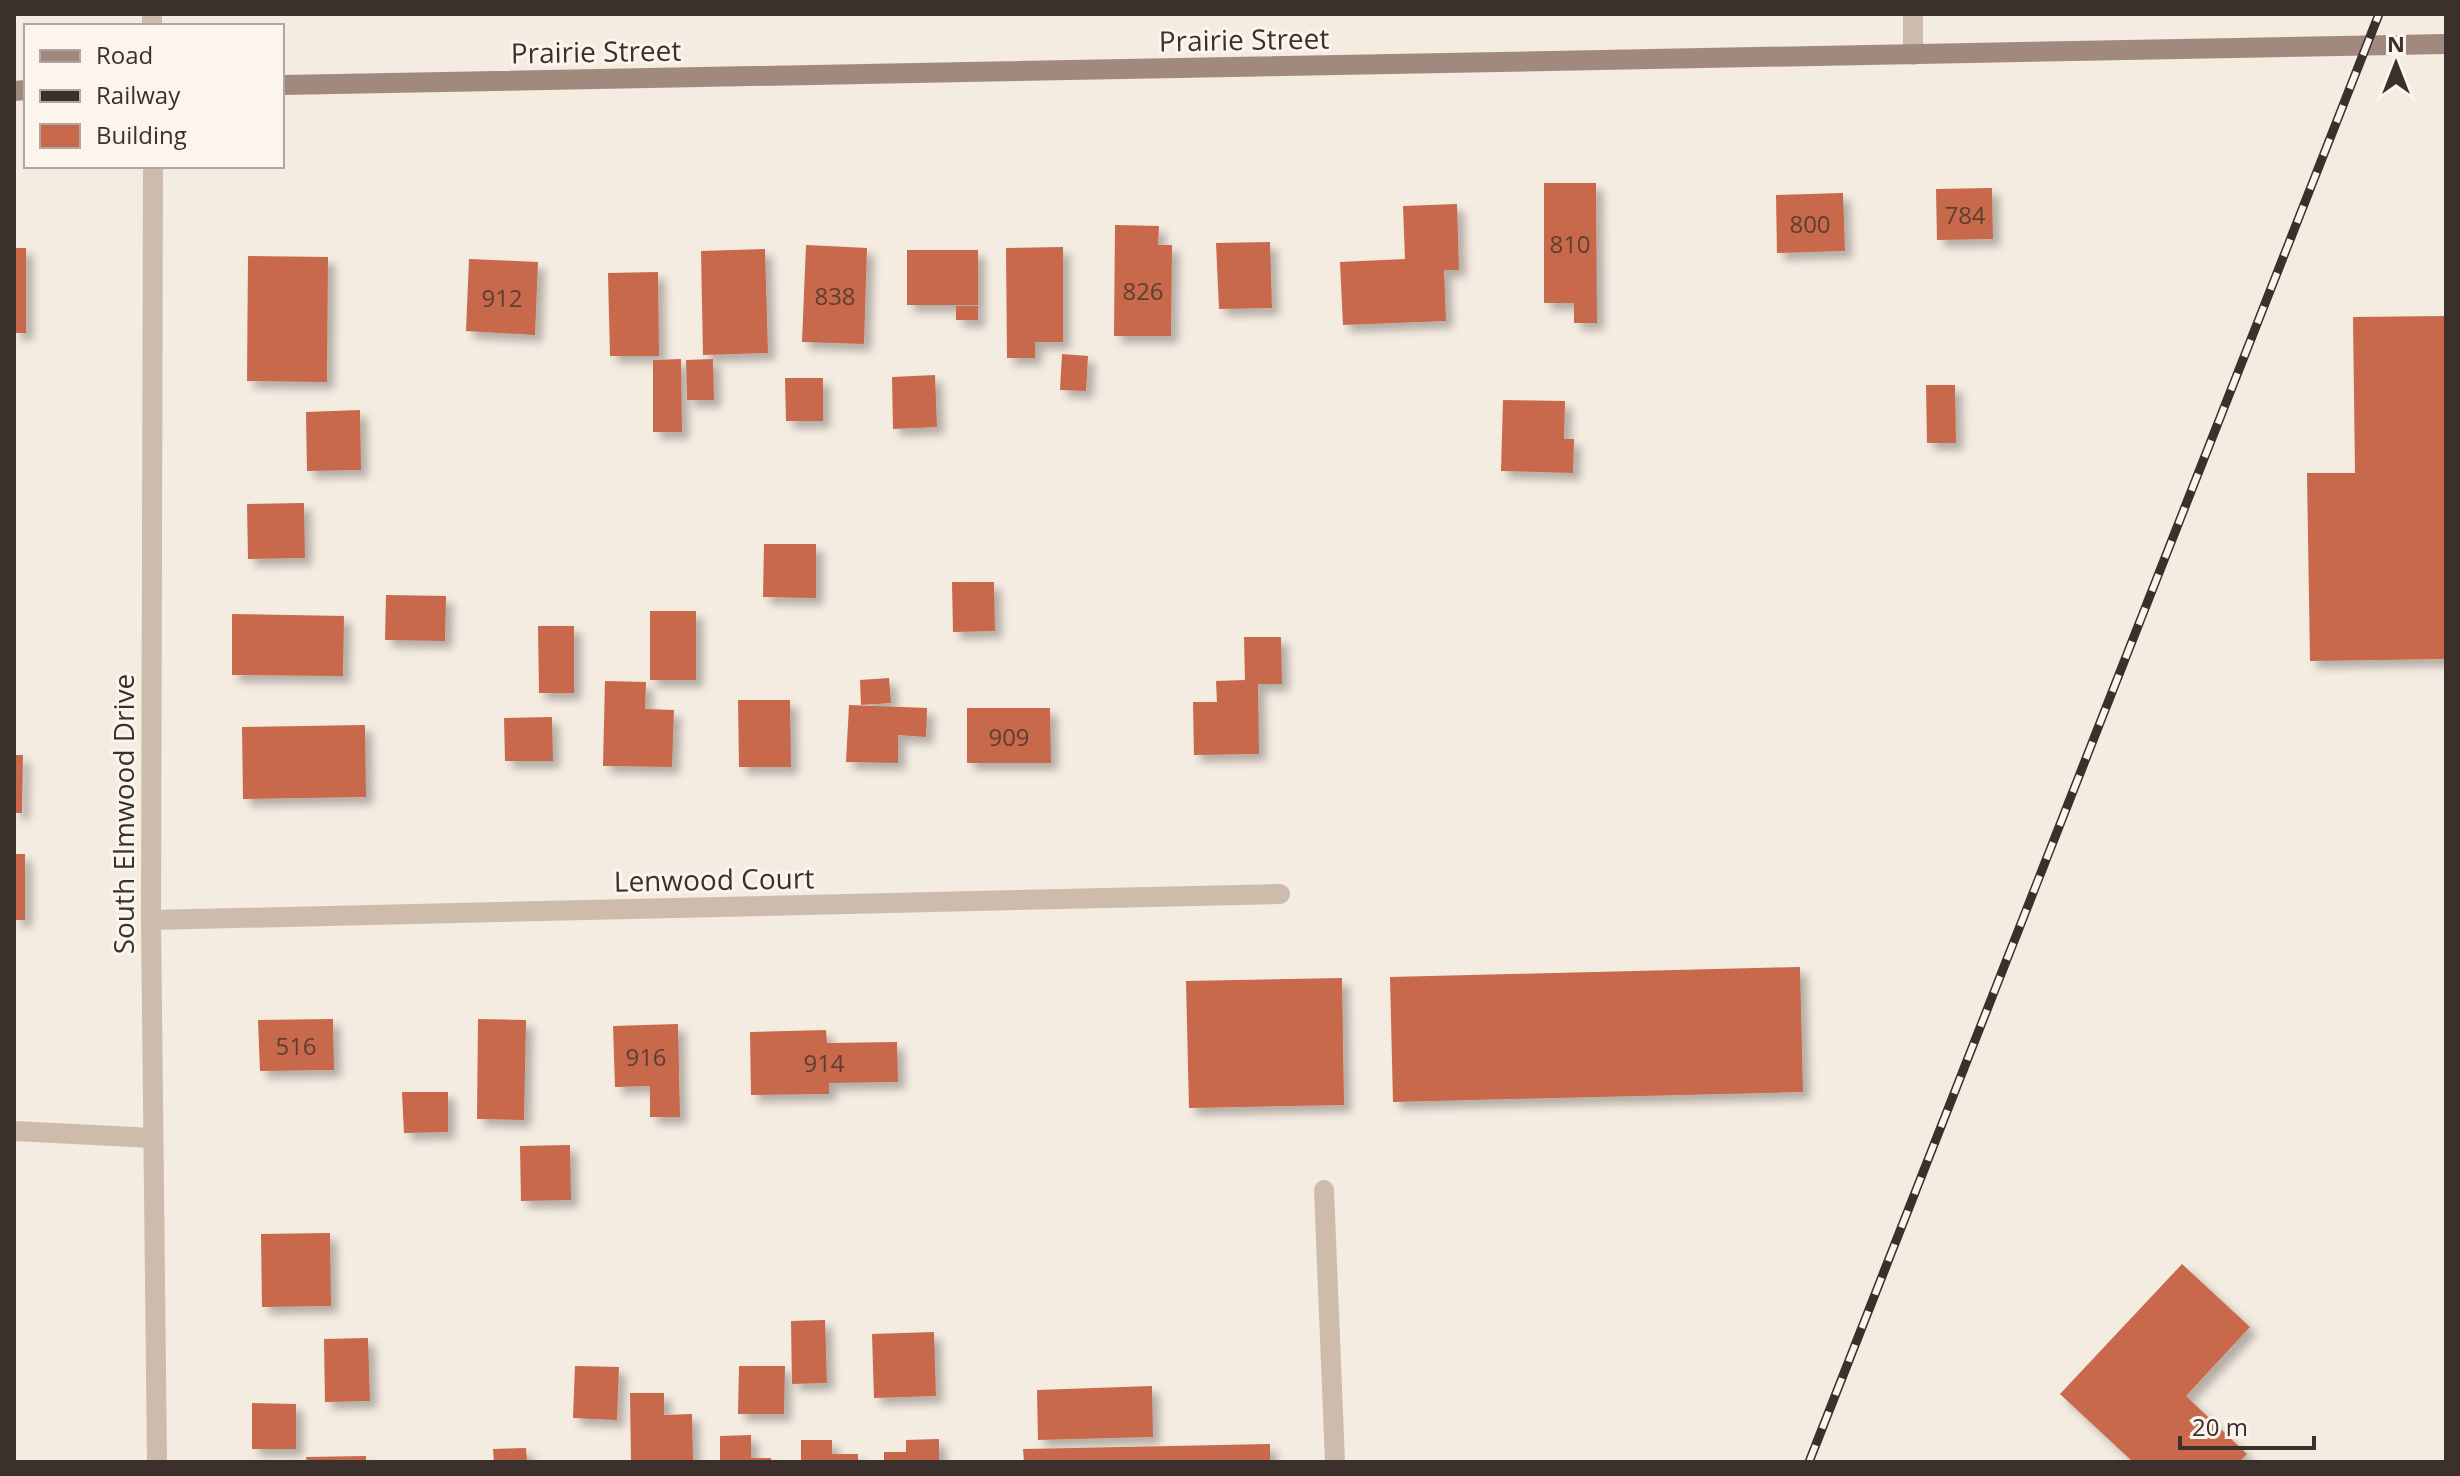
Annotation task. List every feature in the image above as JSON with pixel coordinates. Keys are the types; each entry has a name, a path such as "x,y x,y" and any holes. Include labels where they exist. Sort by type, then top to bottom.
{"street":[{"path":"1913,14 1913,55"},
{"name":"Prairie Street","path":"284,85 2446,44"},
{"name":"South Elmwood Drive","path":"153,168 151,920 157,1462"},
{"name":"Lenwood Court","path":"151,920 1280,894"},
{"path":"14,1131 153,1138"},
{"path":"1324,1190 1335,1462"}],"building":[{"path":"1544,183 1596,183 1597,323 1574,323 1574,303 1544,303"},
{"path":"1992,188 1993,239 1937,240 1936,189"},
{"path":"1843,193 1845,251 1777,253 1776,195"},
{"path":"1457,204 1459,270 1444,270 1446,321 1343,325 1340,262 1405,259 1403,206"},
{"path":"1115,225 1159,226 1158,245 1172,245 1171,336 1114,336"},
{"path":"1270,242 1272,308 1219,309 1216,243"},
{"path":"806,245 867,248 864,344 802,342"},
{"path":"1063,247 1063,342 1035,342 1035,358 1007,358 1006,248"},
{"path":"14,248 26,248 26,333 14,333"},
{"path":"765,249 768,353 703,355 701,251"},
{"path":"907,250 978,250 978,305 907,305"},
{"path":"248,256 328,257 327,382 247,381"},
{"path":"469,259 538,262 535,335 466,331"},
{"path":"658,272 659,356 610,356 608,273"},
{"path":"956,306 978,306 978,320 956,320"},
{"path":"2446,316 2446,659 2310,661 2307,473 2355,473 2353,317"},
{"path":"1062,354 1088,356 1086,391 1060,390"},
{"path":"681,359 682,432 653,432 653,360"},
{"path":"713,359 714,400 687,400 686,360"},
{"path":"935,375 937,427 893,429 892,377"},
{"path":"785,378 823,378 823,421 786,421"},
{"path":"1926,385 1955,385 1956,443 1927,443"},
{"path":"1503,400 1565,401 1564,439 1574,439 1573,473 1501,471"},
{"path":"360,410 361,470 307,471 306,412"},
{"path":"304,503 305,558 248,559 247,504"},
{"path":"764,544 816,544 816,598 763,597"},
{"path":"952,582 994,582 995,631 953,632"},
{"path":"386,595 446,596 445,641 385,640"},
{"path":"650,611 696,611 696,680 650,680"},
{"path":"232,614 344,616 343,676 232,675"},
{"path":"538,626 574,626 574,693 539,693"},
{"path":"1244,637 1281,637 1282,684 1258,684 1259,754 1194,755 1193,702 1217,702 1216,681 1245,680"},
{"path":"889,678 891,703 861,705 860,680"},
{"path":"605,681 646,682 645,709 674,710 672,767 603,766"},
{"path":"738,700 790,700 791,767 739,767"},
{"path":"849,705 927,708 926,737 898,735 898,763 846,762"},
{"path":"967,708 1050,708 1051,763 967,763"},
{"path":"552,717 553,761 505,761 504,718"},
{"path":"365,725 366,797 243,799 242,727"},
{"path":"14,755 23,755 22,813 14,813"},
{"path":"14,854 25,854 25,920 14,920"},
{"path":"1800,967 1803,1092 1393,1102 1390,977"},
{"path":"1342,978 1344,1105 1189,1108 1186,981"},
{"path":"333,1019 334,1070 260,1071 258,1020"},
{"path":"478,1019 526,1020 524,1120 477,1119"},
{"path":"678,1024 680,1117 650,1117 650,1086 615,1087 613,1026"},
{"path":"826,1030 827,1043 897,1042 898,1082 829,1083 829,1094 751,1095 750,1032"},
{"path":"402,1092 448,1092 448,1132 404,1133"},
{"path":"570,1145 571,1200 521,1201 520,1146"},
{"path":"330,1233 331,1306 262,1307 261,1234"},
{"path":"2182,1264 2250,1327 2186,1396 2247,1454 2239,1462 2133,1462 2060,1394"},
{"path":"825,1320 827,1383 792,1384 791,1321"},
{"path":"934,1332 936,1396 874,1398 872,1334"},
{"path":"368,1338 370,1401 325,1402 324,1339"},
{"path":"575,1366 619,1367 617,1420 573,1418"},
{"path":"739,1366 785,1366 784,1414 738,1414"},
{"path":"1152,1386 1153,1437 1038,1440 1037,1390"},
{"path":"630,1393 664,1393 664,1415 692,1414 693,1462 631,1462"},
{"path":"252,1403 296,1404 296,1449 252,1449"},
{"path":"751,1435 751,1458 771,1458 771,1462 720,1462 720,1436"},
{"path":"939,1439 939,1462 884,1462 884,1452 906,1452 906,1440"},
{"path":"801,1440 832,1440 832,1454 858,1454 858,1462 801,1462"},
{"path":"1270,1444 1270,1462 1024,1462 1023,1449"},
{"path":"526,1448 527,1462 494,1462 493,1449"},
{"path":"366,1456 366,1462 307,1462 306,1457"}],"railway":[{"path":"1809,1462 2379,14"}]}
